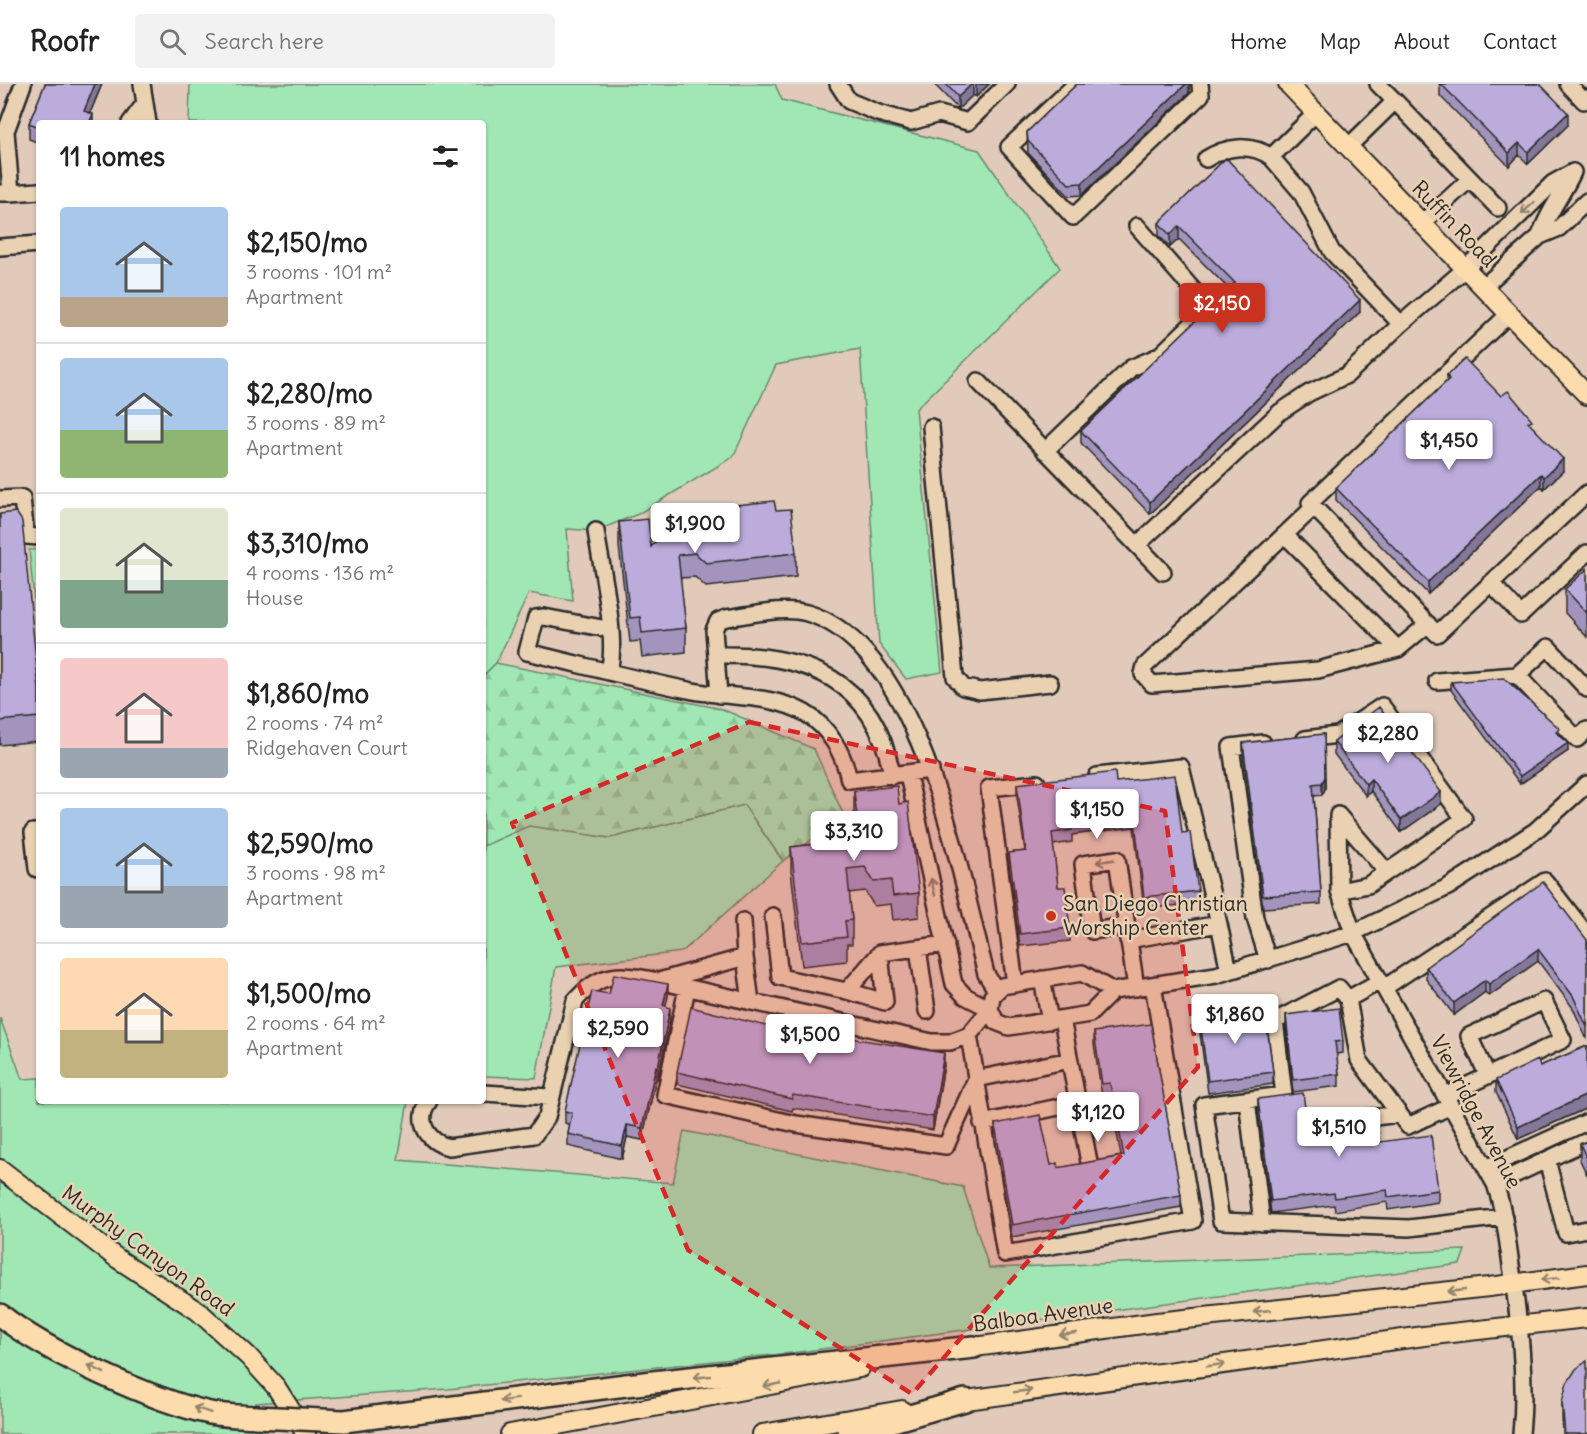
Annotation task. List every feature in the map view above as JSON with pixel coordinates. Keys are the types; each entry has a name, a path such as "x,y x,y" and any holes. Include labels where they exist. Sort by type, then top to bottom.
{"highway":[{"path":"0,1315 13,1325 69,1356 124,1383 211,1414 344,1421 626,1385 974,1347"},
{"path":"848,1434 965,1400"}],"main road":[{"name":"Ruffin Road","path":"1288,84 1587,395"},
{"name":"Murphy Canyon Road","path":"0,1168 118,1259 198,1311 248,1356 276,1387 306,1434"},
{"name":"Balboa Avenue","path":"510,1434 974,1347 1157,1322 1514,1284 1587,1274"},
{"path":"762,1434 965,1400 1424,1336 1587,1318"}],"street":[{"path":"22,84 6,131 5,193 36,191"},
{"path":"142,84 148,120"},
{"path":"837,84 849,101 878,113 911,122 939,114 968,122 1007,84"},
{"path":"1076,84 1009,147 1073,217 1201,94 1200,84"},
{"path":"1378,84 1498,208"},
{"path":"1568,84 1584,100 1587,98"},
{"path":"1348,147 1395,101"},
{"path":"132,120 145,103"},
{"path":"1271,157 1316,113"},
{"path":"1206,159 1219,153 1244,148 1259,149 1271,157 1301,192 1332,252 1401,324"},
{"path":"1137,545 1280,412 1309,393 1347,375 1401,324 1465,269 1553,183 1573,172 1563,193 1545,219 1540,236"},
{"path":"1422,223 1470,179"},
{"path":"1483,287 1540,236 1558,228 1587,201"},
{"path":"1045,451 1127,371 1156,358 1209,308 1137,226"},
{"path":"0,247 36,244"},
{"path":"1509,314 1310,502 1437,634 1587,493"},
{"path":"978,381 1162,572"},
{"path":"931,427 955,676 963,687 981,691 1050,683"},
{"path":"0,499 22,498 26,536 36,537"},
{"path":"1314,507 1145,666 1143,674 1146,680 1152,684 1318,670 1398,649 1428,624"},
{"path":"596,531 609,627 612,662 609,671"},
{"path":"1285,535 1398,649"},
{"path":"1491,584 1521,615 1587,553"},
{"path":"719,695 714,630 718,621 726,618 793,611 823,618 852,639 867,654 905,714 931,770 940,794 986,974 996,990"},
{"path":"609,627 602,628 544,617 536,618 527,652 719,695 775,702 806,714 834,742 846,765 849,780 892,777 931,770"},
{"path":"1437,681 1517,675 1548,647 1587,689"},
{"path":"716,655 747,655 792,660 832,679 857,700 871,718 884,746 892,777"},
{"path":"1517,675 1577,739 1587,730"},
{"path":"1268,960 1255,918 1231,747 1338,735 1382,706 1464,819 1368,885 1339,891"},
{"path":"1080,778 1181,767 1229,971"},
{"path":"908,775 954,984 965,996 990,1009 996,1022 1009,1027 1090,1014 1113,992 1229,971 1353,933 1448,887 1534,831 1587,784"},
{"path":"1015,984 989,788 1057,781"},
{"name":"Viewridge Avenue","path":"1387,872 1338,815 1339,891 1353,933 1495,1184 1504,1217 1519,1327 1524,1387 1521,1434"},
{"path":"36,832 33,832 36,860"},
{"path":"1136,988 1127,933 1117,859 1083,864 1092,931 1127,933 1219,924"},
{"path":"1348,999 1382,984 1545,881 1587,934"},
{"path":"773,916 780,977 885,1002 880,953"},
{"path":"743,921 751,1002"},
{"path":"847,992 880,953 946,944"},
{"path":"918,948 927,1011"},
{"path":"658,981 745,957"},
{"path":"428,1104 423,1114 426,1132 432,1140 449,1147 534,1135 544,1124 575,1001 586,988 600,979 617,975 658,981 932,1042 950,1042 969,1035 990,1009 992,996 996,990 1015,984 1082,973 1113,992"},
{"path":"1042,980 1070,1060 1089,1162"},
{"path":"969,1035 1005,1254 1193,1221 1153,985"},
{"path":"687,988 665,1095 796,1124 946,1146 975,1079"},
{"path":"1488,1076 1469,1036 1544,1001 1563,1040 1488,1076 1407,1126 1359,1060 1348,999 1339,988 1275,1021 1284,1095 1204,1105 1221,1221 1409,1228 1504,1217"},
{"path":"975,1079 1070,1060"},
{"path":"486,1093 550,1097"},
{"path":"1248,1100 1262,1223"},
{"path":"982,1123 1078,1103"},
{"path":"1327,1123 1399,1114"},
{"path":"1486,1168 1587,1122"},
{"path":"1495,1184 1587,1141"},
{"path":"1547,1160 1566,1233 1587,1229"}],"highlighted area":[{"path":"749,722 1165,811 1198,1067 912,1394 688,1250 512,823"}],"green space":[{"path":"190,84 775,84 782,100 979,150 1060,268 916,409 942,672 906,679 879,644 860,349 776,365 733,457 638,514 596,531 567,529 573,601 529,593 496,663 486,673 486,120 189,120"},
{"path":"36,549 36,618 29,550"},
{"path":"496,663 722,709 814,749 844,816 783,861 744,805 610,838 529,826 486,845 486,673"},
{"path":"744,805 783,861 682,952 556,967 536,1078 486,1076 486,845 529,825 610,838"},
{"path":"0,1018 22,1079 36,1078 36,1104 407,1104 398,1160 673,1183 684,1131 963,1187 989,1268 1465,1250 1460,1264 791,1353 448,1389 256,1403 265,1434 0,1434"}],"building":[{"path":"45,84 95,84 84,111 93,114 90,120 36,120 36,126 29,123"},
{"path":"946,84 972,84 958,97"},
{"path":"1077,84 1186,84 1082,183 1069,184 1028,141 1027,132"},
{"path":"1441,84 1540,84 1568,113 1528,152 1519,143 1509,153"},
{"path":"1226,158 1360,300 1150,502 1081,431 1235,283 1179,226 1170,235 1159,223"},
{"path":"1465,359 1501,396 1508,391 1532,420 1528,422 1563,459 1544,477 1541,474 1428,582 1336,488 1449,379 1447,375"},
{"path":"774,501 776,510 791,509 796,553 706,563 695,553 678,555 686,628 642,633 640,617 630,618 619,522 648,519 651,547 672,523 670,512"},
{"path":"16,512 22,521 36,659 36,717 0,721 0,514"},
{"path":"1587,569 1587,613 1565,589"},
{"path":"1504,678 1560,729 1556,732 1568,743 1520,776 1451,682"},
{"path":"1379,707 1441,792 1401,820 1371,779 1366,784 1334,742"},
{"path":"1324,734 1325,777 1322,783 1313,784 1321,892 1263,896 1243,743"},
{"path":"1115,772 1116,782 1175,775 1182,833 1190,832 1198,891 1144,897 1134,814 1071,823 1072,830 1052,833 1058,887 1065,887 1070,928 1020,934 1009,853 1026,851 1017,784"},
{"path":"897,786 899,804 908,802 919,893 893,896 891,880 874,882 865,867 847,869 852,920 845,921 847,937 802,942 791,847 816,844 814,827 832,825 832,829 858,825 854,791"},
{"path":"1543,882 1587,940 1587,1027 1573,996 1538,949 1489,984 1485,980 1454,1003 1426,967"},
{"path":"614,974 668,984 663,1005 670,1008 642,1128 627,1125 622,1146 568,1134 572,1113 565,1111 592,991 609,994"},
{"path":"691,1007 813,1038 813,1032 944,1053 933,1117 793,1095 792,1099 677,1072"},
{"path":"1246,1007 1248,1022 1266,1019 1273,1072 1208,1081 1199,1013"},
{"path":"1339,1008 1343,1041 1335,1042 1339,1074 1293,1080 1286,1015"},
{"path":"1151,1024 1181,1195 1012,1225 995,1124 1040,1115 1051,1165 1057,1163 1058,1168 1124,1156 1110,1083 1102,1084 1094,1032"},
{"path":"1587,1046 1587,1095 1518,1127 1496,1080 1538,1060 1540,1066"},
{"path":"1303,1093 1309,1138 1378,1128 1380,1142 1431,1135 1438,1190 1388,1197 1387,1190 1335,1198 1334,1193 1271,1201 1258,1099"},
{"path":"1587,1141 1587,1159 1580,1144"},
{"path":"1587,1361 1587,1434 1565,1434 1562,1402 1567,1383 1576,1369"}],"place":[{"name":"San Diego Christian Worship Center","path":"1051,916"}]}
